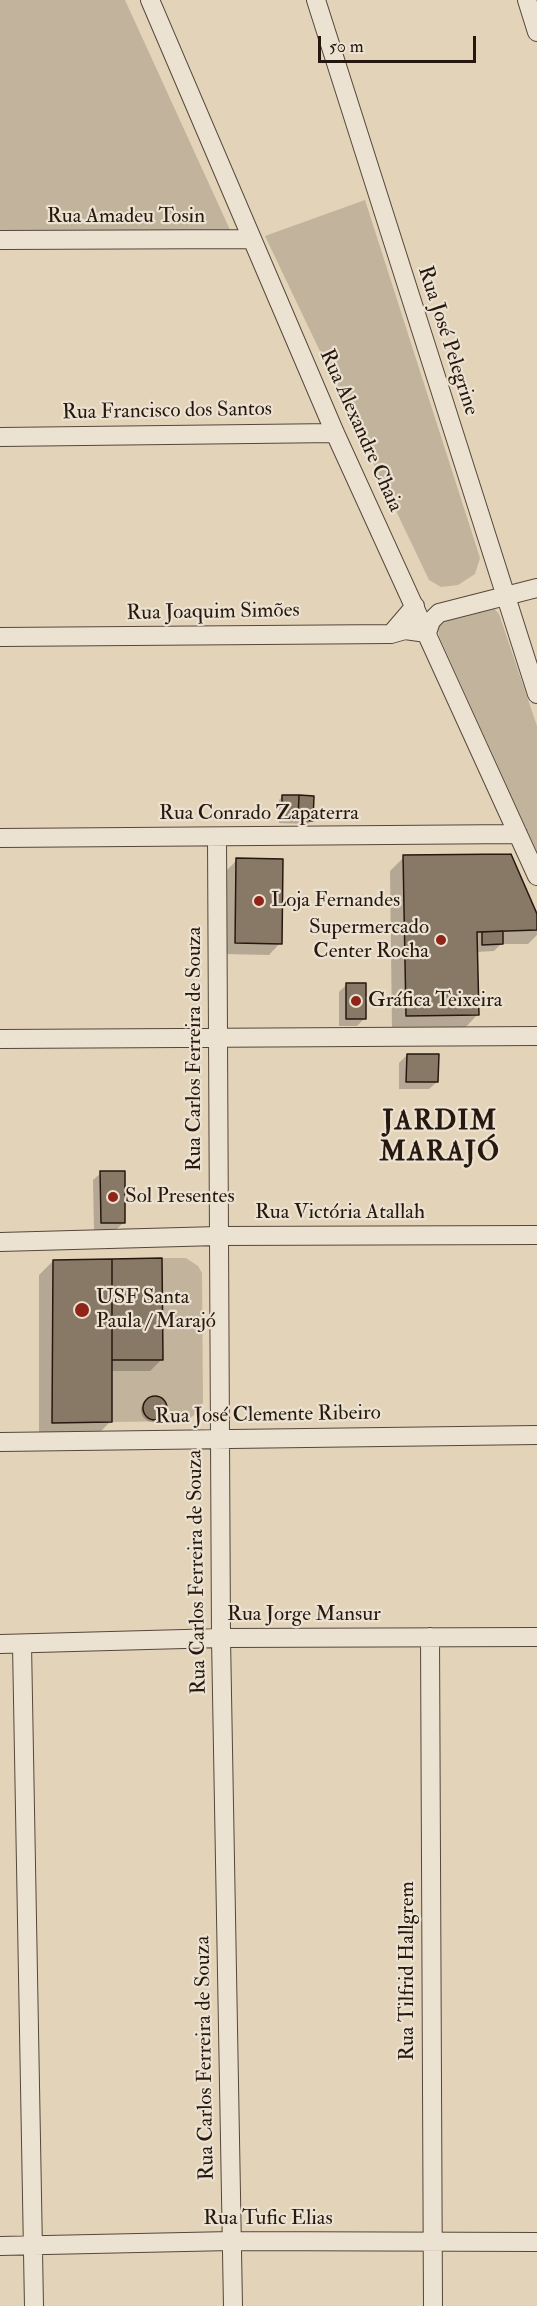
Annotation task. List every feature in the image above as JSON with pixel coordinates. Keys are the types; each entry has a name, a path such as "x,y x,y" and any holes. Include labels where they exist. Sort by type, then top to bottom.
{"street":[{"name":"Rua Alexandre Chaia","path":"150,0 335,433 537,876"},
{"name":"Rua José Pelegrine","path":"316,0 537,694"},
{"path":"527,0 537,32"},
{"name":"Rua Amadeu Tosin","path":"0,240 252,239"},
{"name":"Rua Francisco dos Santos","path":"0,437 335,433"},
{"path":"427,633 431,621 439,613 504,594 537,579"},
{"path":"391,634 415,606 537,588"},
{"name":"Rua Joaquim Simões","path":"0,637 391,634 405,630 427,633"},
{"name":"Rua Conrado Zapaterra","path":"0,838 518,834"},
{"name":"Rua Carlos Ferreira de Souza","path":"217,837 221,1638 233,2306"},
{"path":"0,1039 537,1036"},
{"name":"Rua Victória Atallah","path":"0,1242 218,1236 537,1235"},
{"name":"Rua José Clemente Ribeiro","path":"0,1442 537,1435"},
{"name":"Rua Tilfrid Hallgrem","path":"430,1637 433,2306"},
{"name":"Rua Jorge Mansur","path":"0,1644 221,1638 537,1637"},
{"path":"22,1644 34,2306"},
{"name":"Rua Tufic Elias","path":"0,2246 231,2241 537,2242"}],"shaded area":[{"path":"0,0 125,0 231,232 0,232"},
{"path":"365,200 480,558 475,574 458,585 441,587 429,580 265,236"},
{"path":"494,608 499,614 537,726 537,853 439,636 438,627 446,620"},
{"path":"162,1258 186,1258 198,1266 202,1273 203,1403 196,1414 185,1421 112,1422 112,1360 163,1360"}],"building":[{"path":"282,795 299,795 298,820 282,820"},
{"path":"299,795 314,796 313,821 298,820"},
{"name":"Supermercado Center Rocha","path":"511,854 537,914 537,930 477,932 479,1015 406,1016 403,855"},
{"name":"Loja Fernandes","path":"236,858 283,859 282,944 235,943"},
{"path":"503,931 503,944 482,945 482,932"},
{"name":"Gráfica Teixeira","path":"346,983 366,983 366,1019 346,1019"},
{"path":"407,1054 439,1054 438,1082 406,1082"},
{"name":"Sol Presentes","path":"100,1171 125,1171 125,1223 101,1223"},
{"path":"162,1258 163,1360 112,1360 112,1259"},
{"name":"USF Santa Paula / Marajó","path":"112,1259 112,1422 52,1423 53,1260"},
{"path":"155,1396 160,1397 166,1403 166,1413 160,1419 155,1420 150,1419 144,1413 143,1408 144,1403 150,1397"}],"place":[{"name":"Loja Fernandes","path":"259,901"},
{"name":"Supermercado Center Rocha","path":"441,940"},
{"name":"Gráfica Teixeira","path":"356,1001"},
{"name":"Sol Presentes","path":"113,1197"},
{"name":"USF Santa Paula / Marajó","path":"82,1310"}],"district":[{"name":"JARDIM MARAJÓ","path":"440,1138"}]}
